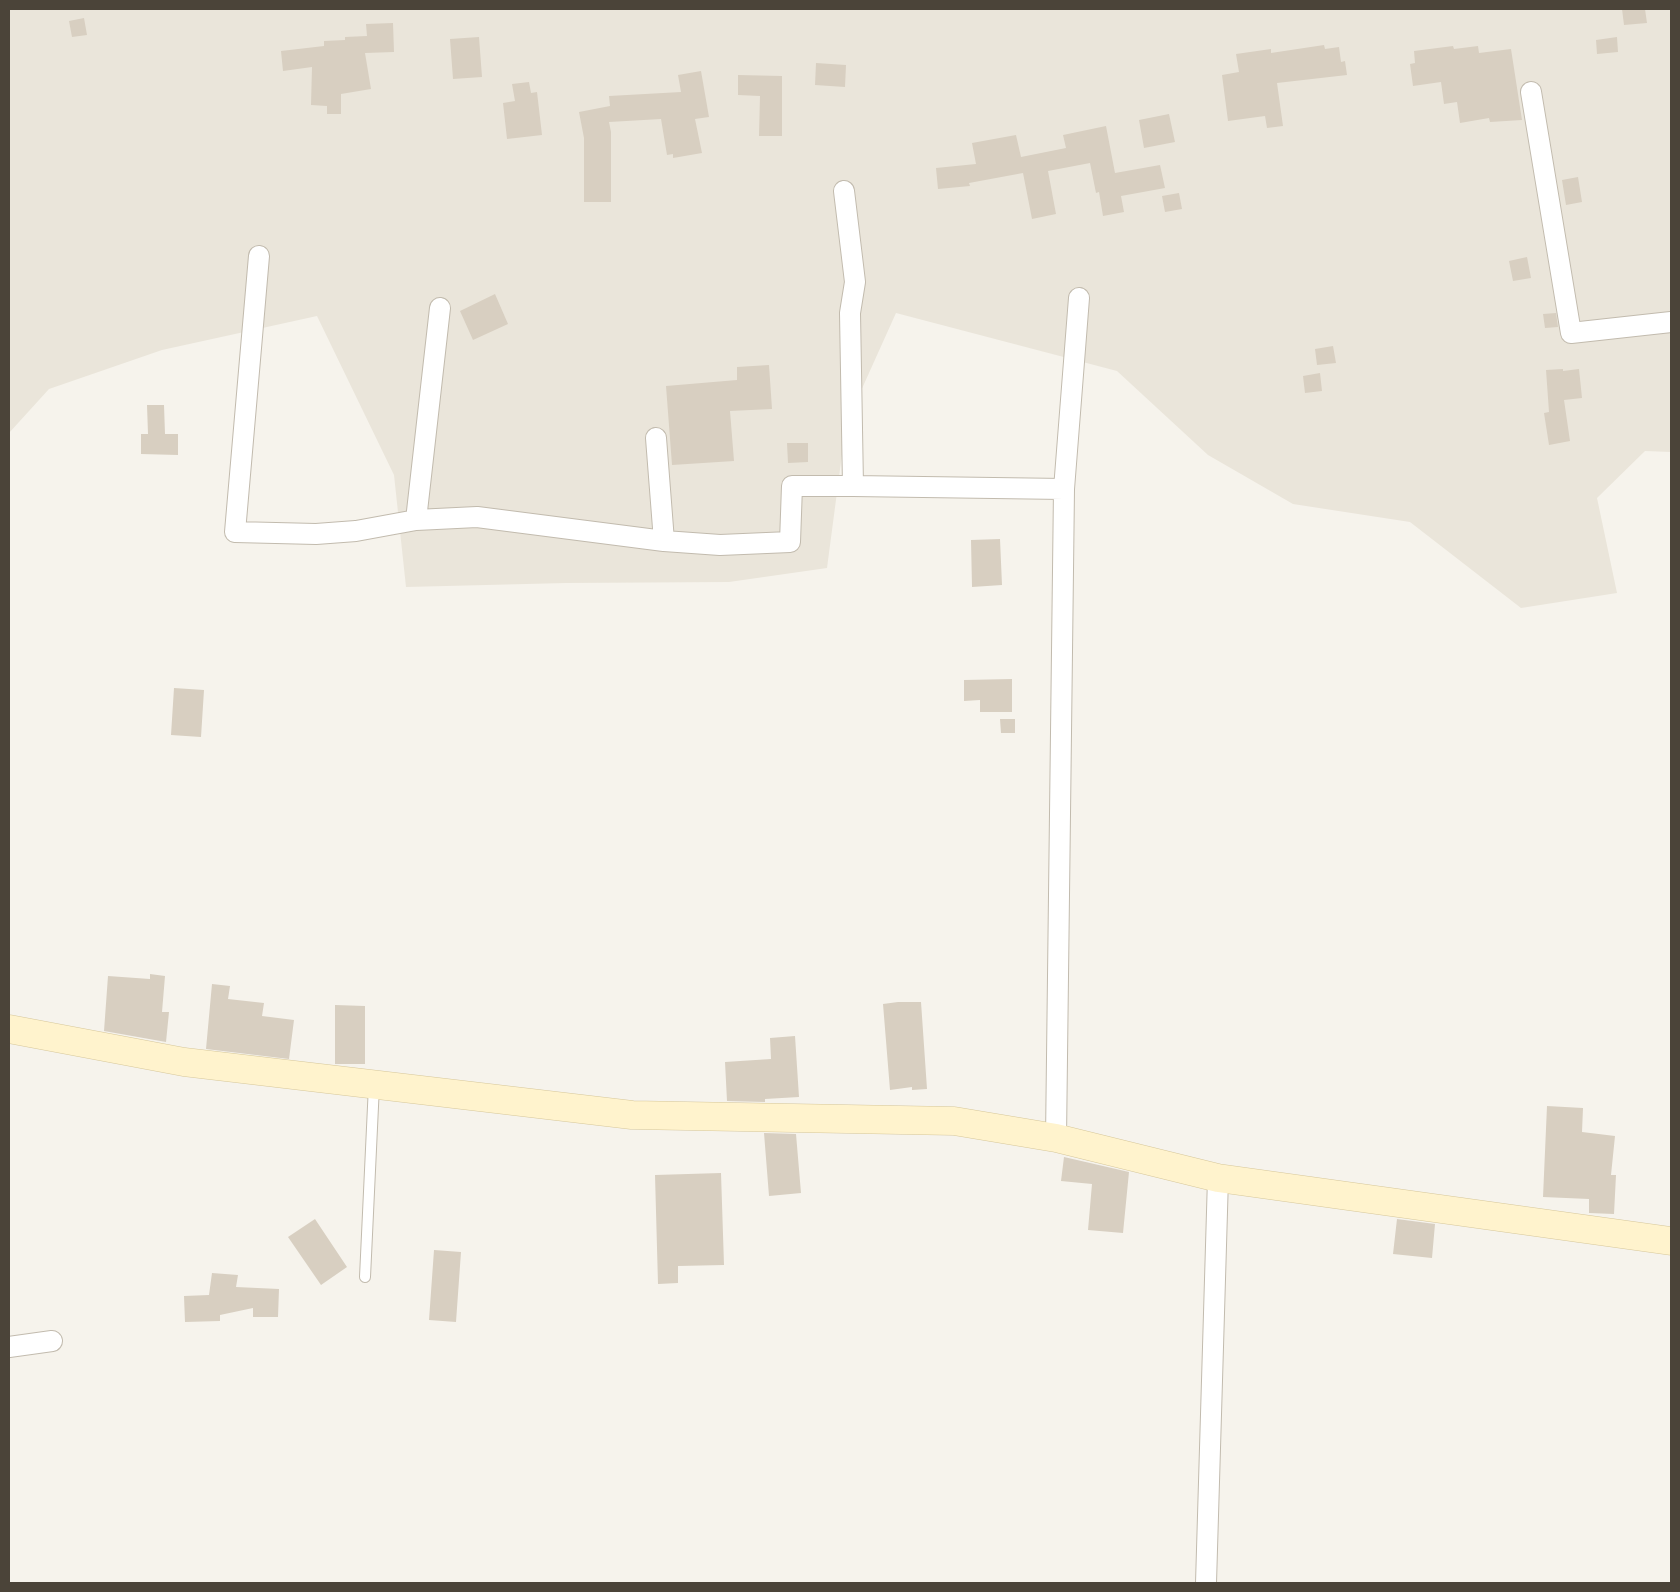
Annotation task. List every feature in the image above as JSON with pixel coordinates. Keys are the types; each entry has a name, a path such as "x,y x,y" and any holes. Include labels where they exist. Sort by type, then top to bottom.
{"street":[{"path":"1531,92 1571,333 1671,322"},
{"path":"844,191 855,282 850,313 853,486"},
{"path":"259,256 235,532 316,534 356,530 416,520 477,517 664,541 720,545 790,542 792,486 1064,489"},
{"path":"1056,1138 1064,489 1079,298"},
{"path":"416,520 440,308"},
{"path":"656,438 664,541"},
{"path":"9,1028 184,1062 632,1115 954,1121 1056,1138 1218,1178 1671,1241"},
{"path":"1206,1583 1218,1178"},
{"path":"9,1347 52,1341"}],"lane":[{"path":"365,1277 374,1084"}],"shaded area":[{"path":"9,9 1671,9 1671,452 1645,451 1597,498 1617,593 1521,608 1410,522 1293,504 1208,455 1117,371 896,313 846,424 827,568 729,582 566,583 406,587 394,475 317,316 162,350 49,389 9,433"}],"building":[{"path":"1622,9 1645,9 1647,23 1624,25"},
{"path":"84,18 87,35 72,37 69,21"},
{"path":"393,23 394,52 365,53 371,89 341,94 341,114 327,114 327,106 311,105 312,67 283,71 281,51 324,46 324,41 345,40 345,37 367,36 366,24"},
{"path":"479,37 482,77 453,79 450,39"},
{"path":"1617,37 1618,52 1597,54 1596,40"},
{"path":"1324,45 1325,49 1339,47 1341,62 1345,61 1347,75 1277,83 1283,126 1267,128 1265,116 1228,121 1222,75 1239,72 1236,54 1271,49 1271,53"},
{"path":"1453,46 1454,49 1478,46 1479,53 1511,49 1522,120 1490,122 1489,118 1460,123 1457,102 1444,104 1441,82 1413,86 1410,64 1415,63 1414,51"},
{"path":"816,63 846,65 845,87 815,85"},
{"path":"701,71 709,117 695,119 702,153 673,158 673,154 667,155 661,119 609,122 611,132 611,202 584,202 584,138 579,112 610,106 609,96 681,92 678,75"},
{"path":"738,75 782,76 782,136 759,136 760,96 738,95"},
{"path":"529,82 531,93 537,92 542,135 507,139 503,103 515,101 512,84"},
{"path":"1169,114 1175,142 1144,148 1139,120"},
{"path":"1106,126 1115,173 1160,165 1165,188 1121,196 1124,212 1103,216 1099,192 1096,193 1090,163 1048,171 1056,214 1032,219 1023,173 969,183 970,186 938,189 936,168 976,164 972,143 1016,135 1021,157 1066,148 1063,135"},
{"path":"1578,177 1582,202 1566,205 1562,180"},
{"path":"1179,193 1182,209 1165,212 1162,196"},
{"path":"1527,257 1531,278 1513,281 1509,261"},
{"path":"495,294 508,324 473,340 460,311"},
{"path":"1556,313 1558,327 1545,328 1543,314"},
{"path":"1333,346 1336,363 1317,365 1315,349"},
{"path":"769,365 772,409 730,411 734,461 672,465 666,386 737,380 737,367"},
{"path":"1563,369 1563,371 1579,369 1582,398 1564,400 1570,441 1549,445 1544,413 1549,412 1546,370"},
{"path":"1320,373 1322,391 1305,393 1303,376"},
{"path":"147,405 164,405 165,434 178,434 178,455 141,454 141,434 148,434"},
{"path":"787,443 808,443 808,462 788,463"},
{"path":"1000,539 1002,585 972,587 971,540"},
{"path":"1012,679 1012,712 980,712 980,700 964,701 964,680"},
{"path":"174,688 204,690 201,737 171,735"},
{"path":"1000,719 1015,719 1015,733 1001,733"},
{"path":"150,974 165,976 162,1012 169,1012 166,1042 104,1031 108,976 150,979"},
{"path":"212,984 230,986 228,999 264,1003 262,1016 294,1020 289,1059 206,1049"},
{"path":"921,1002 927,1089 912,1090 912,1087 890,1090 883,1004"},
{"path":"335,1005 365,1006 365,1064 335,1064"},
{"path":"795,1036 799,1097 765,1099 765,1102 727,1101 725,1062 771,1059 770,1038"},
{"path":"1547,1106 1583,1108 1582,1132 1615,1136 1611,1175 1616,1175 1614,1214 1589,1213 1589,1199 1543,1197"},
{"path":"764,1133 796,1134 801,1193 769,1196"},
{"path":"1064,1157 1129,1172 1123,1233 1088,1230 1092,1184 1061,1181"},
{"path":"721,1173 724,1265 678,1266 678,1283 658,1284 655,1175"},
{"path":"315,1219 347,1267 321,1285 288,1237"},
{"path":"1397,1219 1435,1224 1432,1258 1393,1254"},
{"path":"434,1250 461,1252 456,1322 429,1320"},
{"path":"212,1273 238,1275 236,1287 279,1289 278,1317 253,1317 253,1308 220,1315 220,1321 185,1322 184,1296 209,1295"}]}
